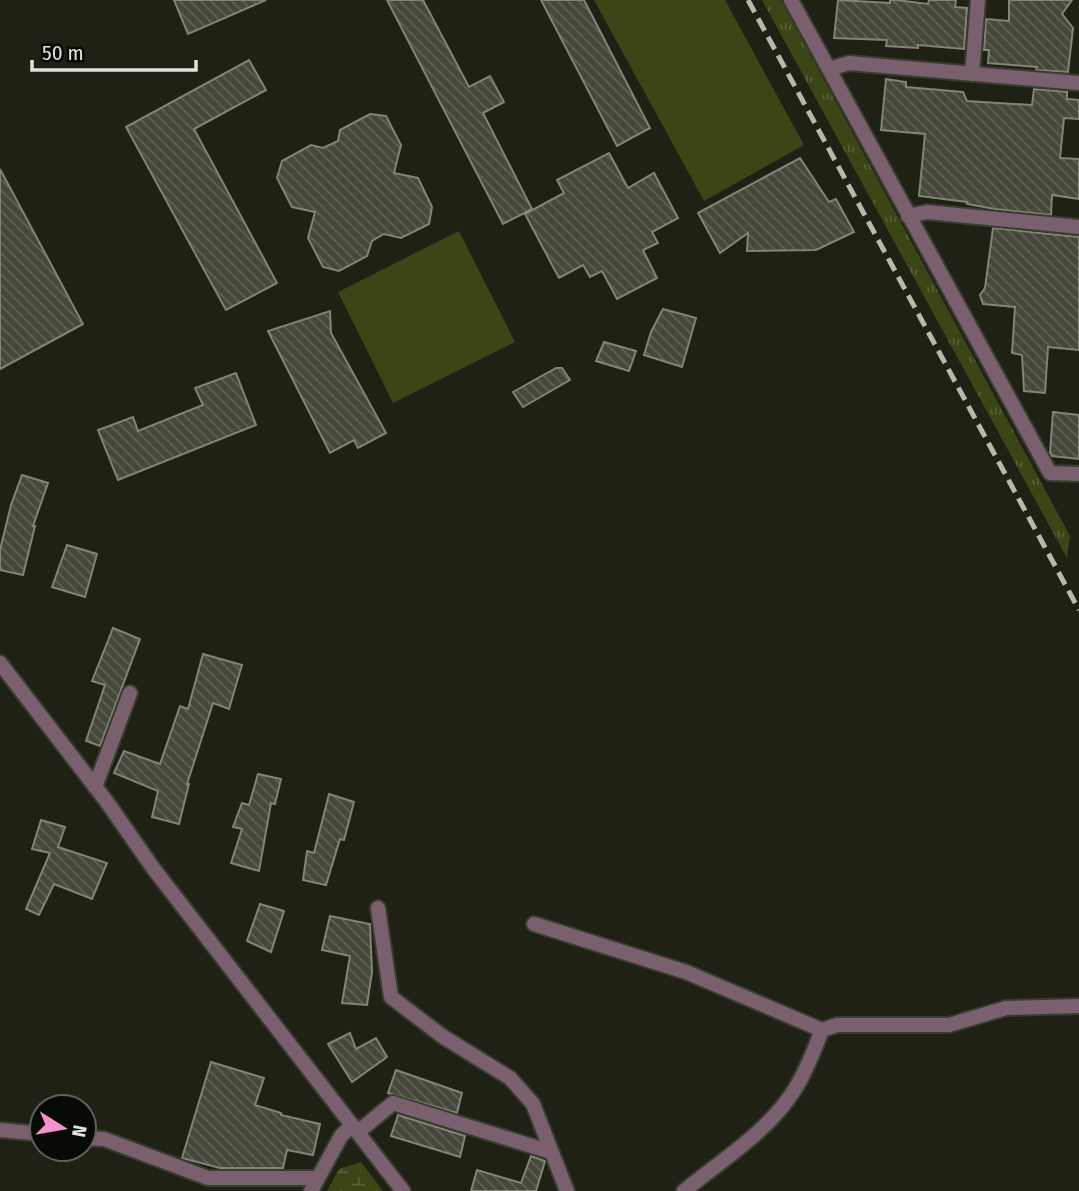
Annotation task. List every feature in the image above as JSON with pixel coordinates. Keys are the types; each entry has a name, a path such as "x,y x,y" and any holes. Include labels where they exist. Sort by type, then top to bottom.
{"street":[{"path":"792,0 1049,473 1079,474"},
{"path":"972,74 978,0"},
{"path":"829,69 849,63 1079,83"},
{"path":"908,216 927,212 1079,227"},
{"path":"0,663 153,868 403,1191"},
{"path":"95,787 130,693"},
{"path":"378,908 391,998 442,1036 510,1078 533,1104 567,1191"},
{"path":"534,924 686,972 822,1030 837,1025 949,1025 1006,1008 1079,1006"},
{"path":"684,1191 770,1121 794,1090 808,1066 822,1030"},
{"path":"98,1139 208,1178 315,1185 341,1136 393,1103 551,1152"},
{"path":"0,1130 28,1133"}],"green space":[{"path":"594,0 725,0 804,145 704,201"},
{"path":"762,0 781,0 1070,536 1067,558"},
{"path":"459,231 515,342 393,403 338,292"},
{"path":"361,1162 383,1191 327,1191 339,1169"}],"building":[{"path":"174,0 266,0 188,34"},
{"path":"387,0 423,0 469,87 490,76 504,102 483,113 532,209 503,224"},
{"path":"541,0 584,0 650,128 617,146"},
{"path":"838,0 890,3 890,0 896,0 928,4 929,0 956,0 955,7 967,8 964,49 918,45 918,48 886,46 887,40 834,38"},
{"path":"1009,0 1072,0 1062,14 1073,28 1068,72 988,63 989,50 984,50 986,19 1009,21"},
{"path":"249,60 266,90 194,129 277,283 226,310 126,127"},
{"path":"886,79 906,82 906,87 963,92 967,101 1032,105 1034,89 1067,92 1067,99 1079,100 1079,119 1064,118 1060,158 1079,159 1079,199 1052,195 1051,215 919,196 925,134 881,130"},
{"path":"370,114 386,116 401,145 394,173 418,178 432,207 429,224 401,238 384,234 372,241 367,256 339,271 323,267 308,238 315,212 292,207 277,178 282,161 311,145 323,148 338,141 340,130"},
{"path":"609,153 628,188 654,173 678,218 652,232 658,243 643,250 657,278 617,299 602,271 590,277 583,265 559,278 525,214 564,193 557,180"},
{"path":"800,158 829,202 836,199 854,232 816,250 747,251 748,233 720,253 698,213"},
{"path":"0,169 83,324 0,369"},
{"path":"993,228 1079,237 1079,350 1048,347 1045,393 1024,391 1022,355 1012,353 1015,307 983,304 980,295 985,288"},
{"path":"663,309 696,318 682,367 644,355 651,332"},
{"path":"330,311 331,333 386,433 358,448 354,440 330,453 268,331"},
{"path":"604,342 636,351 629,371 596,361"},
{"path":"556,368 562,368 570,380 523,407 513,392"},
{"path":"236,373 256,425 118,480 98,430 133,417 138,431 203,405 195,388"},
{"path":"1053,412 1079,415 1079,459 1052,456 1050,453"},
{"path":"22,475 48,483 33,526 23,575 0,570 0,550 11,505"},
{"path":"67,545 97,554 85,597 52,587"},
{"path":"113,628 140,639 100,746 86,741 105,685 92,681"},
{"path":"203,654 242,665 229,709 213,703 187,784 179,824 152,817 158,791 114,773 124,751 160,764 180,706 188,709"},
{"path":"258,774 281,779 275,804 271,803 259,871 231,863 242,829 233,827 242,803 249,805"},
{"path":"329,794 354,802 344,840 340,839 326,885 303,880 307,851 314,853"},
{"path":"41,820 65,827 58,847 107,863 92,899 54,884 39,915 26,909 50,853 32,849"},
{"path":"260,904 284,911 271,952 247,941"},
{"path":"330,916 370,924 372,972 367,1005 342,1003 350,956 322,950"},
{"path":"350,1033 356,1049 376,1038 387,1057 352,1082 328,1044"},
{"path":"211,1062 264,1078 255,1105 281,1115 320,1124 313,1155 287,1150 283,1168 220,1168 182,1158"},
{"path":"396,1070 462,1093 457,1113 388,1093"},
{"path":"398,1115 465,1136 460,1157 391,1136"},
{"path":"531,1156 545,1161 536,1191 471,1191 477,1170 521,1183"}],"railway":[{"path":"748,0 1079,610"}]}
